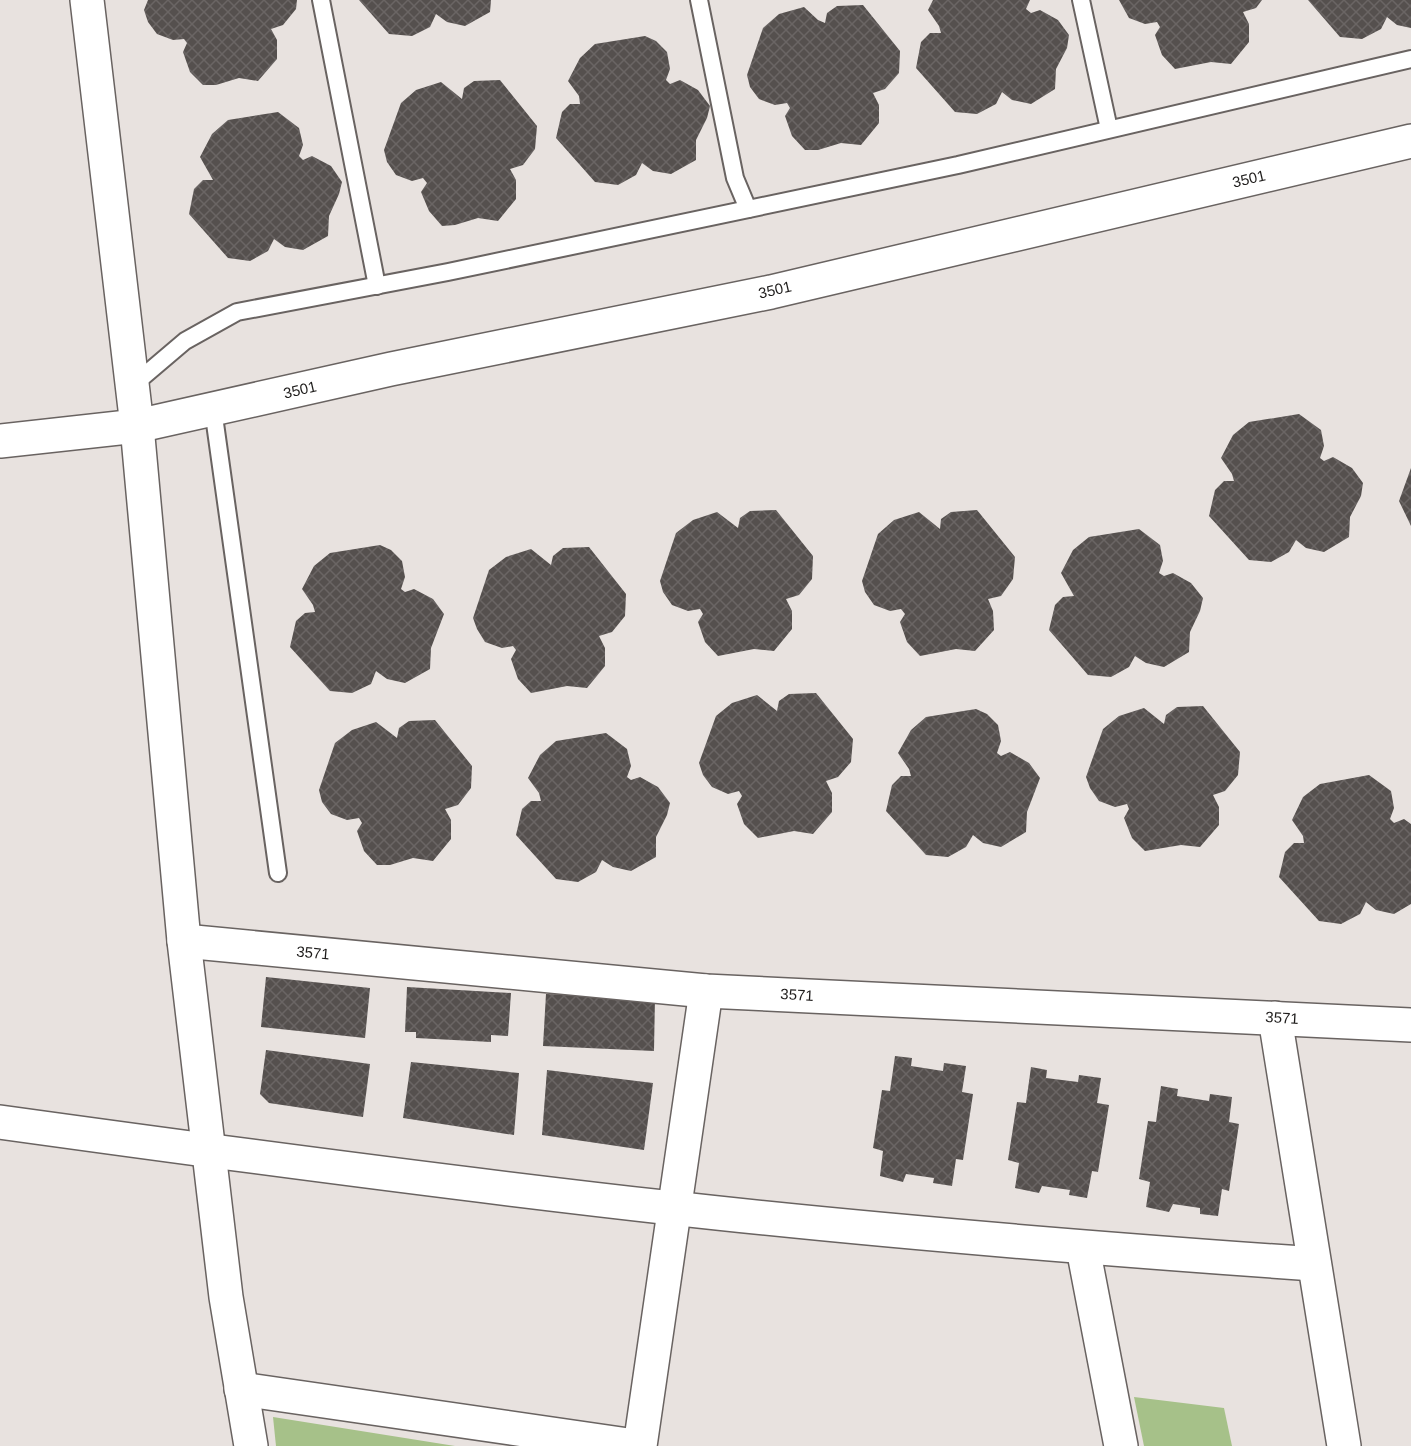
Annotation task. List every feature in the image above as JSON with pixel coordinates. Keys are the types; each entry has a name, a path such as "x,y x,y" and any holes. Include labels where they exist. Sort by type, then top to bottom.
{"street":[{"path":"87,0 137,426 184,941 226,1297 251,1446"},
{"name":"3501","path":"0,441 137,426 391,369 771,292 1411,141"},
{"name":"3571","path":"184,941 706,991 1411,1025"},
{"path":"640,1446 706,991"},
{"path":"1275,1018 1344,1446"},
{"path":"0,1122 208,1151 675,1208 1083,1248 1314,1264"},
{"path":"1083,1248 1120,1446"},
{"path":"241,1389 635,1446"}],"lane":[{"path":"321,0 377,286"},
{"path":"699,0 735,178 748,209"},
{"path":"1080,0 1109,129"},
{"path":"132,386 185,341 237,312 377,286 958,165 1411,59"},
{"path":"213,409 278,873"}],"green space":[{"path":"1134,1397 1224,1408 1232,1446 1144,1446"},
{"path":"273,1417 455,1446 276,1446"}],"building":[{"path":"148,0 297,0 296,9 283,25 271,29 277,40 277,59 258,81 239,78 216,85 203,85 190,72 183,52 187,43 184,39 173,40 157,34 148,22 144,10"},
{"path":"359,0 491,0 490,12 465,26 447,22 436,14 430,27 412,36 389,34"},
{"path":"933,0 1030,0 1026,9 1031,13 1040,10 1058,20 1069,35 1067,48 1056,69 1055,89 1031,104 1012,100 1002,92 996,104 977,114 955,112 916,68 921,42 930,33 941,33 928,10"},
{"path":"1119,0 1262,0 1256,8 1243,12 1249,24 1249,42 1231,64 1211,62 1175,69 1162,55 1155,35 1160,27 1157,22 1145,24 1129,18"},
{"path":"1308,0 1411,0 1411,28 1397,25 1387,17 1381,29 1362,39 1340,37"},
{"path":"863,5 900,51 899,73 885,89 873,93 879,105 879,123 861,145 841,143 818,150 805,150 792,136 785,116 790,108 787,103 775,105 759,99 750,87 747,75 763,28 779,14 804,7 818,20 825,23 827,13 837,6"},
{"path":"645,36 656,41 667,52 670,69 666,80 670,84 680,80 698,90 710,106 696,140 696,160 671,174 653,171 642,163 636,175 618,185 595,182 556,138 562,112 570,104 580,104 579,96 568,81 580,58 595,44"},
{"path":"500,80 537,126 535,149 523,165 510,169 516,180 516,199 498,221 478,218 455,225 442,226 429,211 421,192 427,183 423,178 412,181 396,175 387,162 384,150 401,103 416,90 441,82 462,99 464,88 474,81"},
{"path":"278,112 299,128 303,145 299,156 303,160 312,156 331,166 342,182 329,216 328,236 303,250 285,247 274,239 268,251 250,261 228,258 189,214 194,189 203,180 213,180 200,157 212,134 228,120"},
{"path":"1299,414 1321,430 1324,446 1320,458 1324,461 1333,457 1352,468 1363,483 1361,496 1350,517 1349,537 1324,552 1306,548 1296,540 1289,552 1271,562 1249,560 1209,516 1215,490 1224,481 1234,481 1221,458 1233,435 1249,422"},
{"path":"1411,468 1411,526 1399,501"},
{"path":"776,510 813,556 812,579 799,595 786,599 792,611 792,629 774,651 754,649 718,656 705,642 698,622 703,614 700,609 688,611 672,605 663,592 660,581 676,533 693,520 717,512 738,528 740,518 750,511"},
{"path":"977,510 1015,557 1013,579 1001,596 988,599 993,611 994,630 975,651 956,649 920,656 907,642 900,622 905,614 901,609 890,611 874,605 865,592 862,581 878,534 894,520 919,512 940,529 941,519 951,512"},
{"path":"1139,529 1160,545 1163,561 1159,573 1164,576 1173,573 1191,583 1203,598 1200,611 1190,632 1189,652 1164,667 1146,663 1135,656 1129,667 1111,677 1088,675 1049,630 1055,605 1063,597 1074,596 1061,573 1073,550 1089,537"},
{"path":"380,545 391,550 402,561 405,577 401,589 405,592 414,589 433,599 444,614 431,648 430,669 405,683 387,679 376,671 371,684 352,693 330,691 290,647 296,621 305,613 315,612 302,589 314,566 330,553"},
{"path":"589,547 626,594 625,616 612,632 599,636 605,648 605,666 587,688 567,686 531,693 518,679 511,659 516,650 513,646 502,648 485,642 473,618 489,570 506,557 531,549 551,565 553,556 563,548"},
{"path":"816,693 853,739 851,762 838,777 826,781 832,793 832,812 813,834 794,831 758,838 744,824 737,804 742,796 739,791 728,794 712,787 703,775 699,763 716,716 732,703 757,695 777,711 779,701 789,694"},
{"path":"1203,706 1240,752 1238,775 1225,791 1213,795 1219,807 1219,825 1200,847 1181,845 1145,851 1132,838 1124,818 1129,809 1127,804 1115,807 1099,801 1086,777 1103,729 1119,716 1144,708 1164,724 1166,715 1177,707"},
{"path":"976,709 987,714 998,725 1001,741 997,753 1001,756 1010,752 1029,763 1040,778 1027,812 1026,832 1001,847 983,843 973,835 966,847 948,857 926,855 886,811 892,785 901,776 911,776 898,753 911,730 926,717"},
{"path":"435,720 472,766 471,788 458,805 445,809 451,820 451,839 433,861 413,858 390,865 377,865 364,851 357,831 362,823 359,818 347,820 331,814 322,802 319,790 335,743 352,730 376,722 397,738 399,728 409,721"},
{"path":"606,733 627,749 631,766 627,777 631,780 640,777 658,787 670,803 656,837 656,857 631,871 613,867 602,860 596,872 578,882 556,879 516,835 522,809 531,801 541,801 539,793 528,778 540,755 556,741"},
{"path":"1369,775 1391,791 1394,808 1390,819 1394,823 1404,819 1411,824 1411,904 1394,914 1376,910 1366,902 1360,914 1341,924 1319,921 1279,877 1285,852 1294,843 1304,843 1303,836 1292,820 1303,797 1320,784"},
{"path":"266,977 370,988 365,1038 261,1027"},
{"path":"407,987 511,993 508,1036 491,1035 491,1042 416,1038 416,1032 405,1032"},
{"path":"546,994 655,997 654,1051 543,1046"},
{"path":"266,1050 370,1064 363,1117 269,1103 260,1094"},
{"path":"895,1056 912,1058 911,1066 943,1071 944,1063 966,1066 962,1092 973,1094 963,1160 956,1159 952,1186 933,1183 934,1178 906,1174 903,1182 880,1176 883,1151 873,1148 882,1090 890,1091"},
{"path":"411,1062 519,1073 514,1135 403,1118"},
{"path":"1031,1067 1047,1070 1046,1078 1078,1082 1079,1075 1101,1078 1097,1103 1109,1105 1098,1172 1092,1171 1087,1198 1069,1195 1070,1190 1042,1186 1039,1193 1015,1188 1019,1163 1008,1160 1017,1102 1026,1103"},
{"path":"547,1070 653,1083 644,1150 542,1135"},
{"path":"1161,1086 1178,1089 1177,1096 1209,1101 1210,1094 1232,1097 1229,1122 1239,1124 1229,1191 1222,1189 1218,1216 1200,1214 1200,1208 1173,1204 1169,1212 1146,1207 1150,1182 1139,1179 1148,1121 1156,1122"}]}
